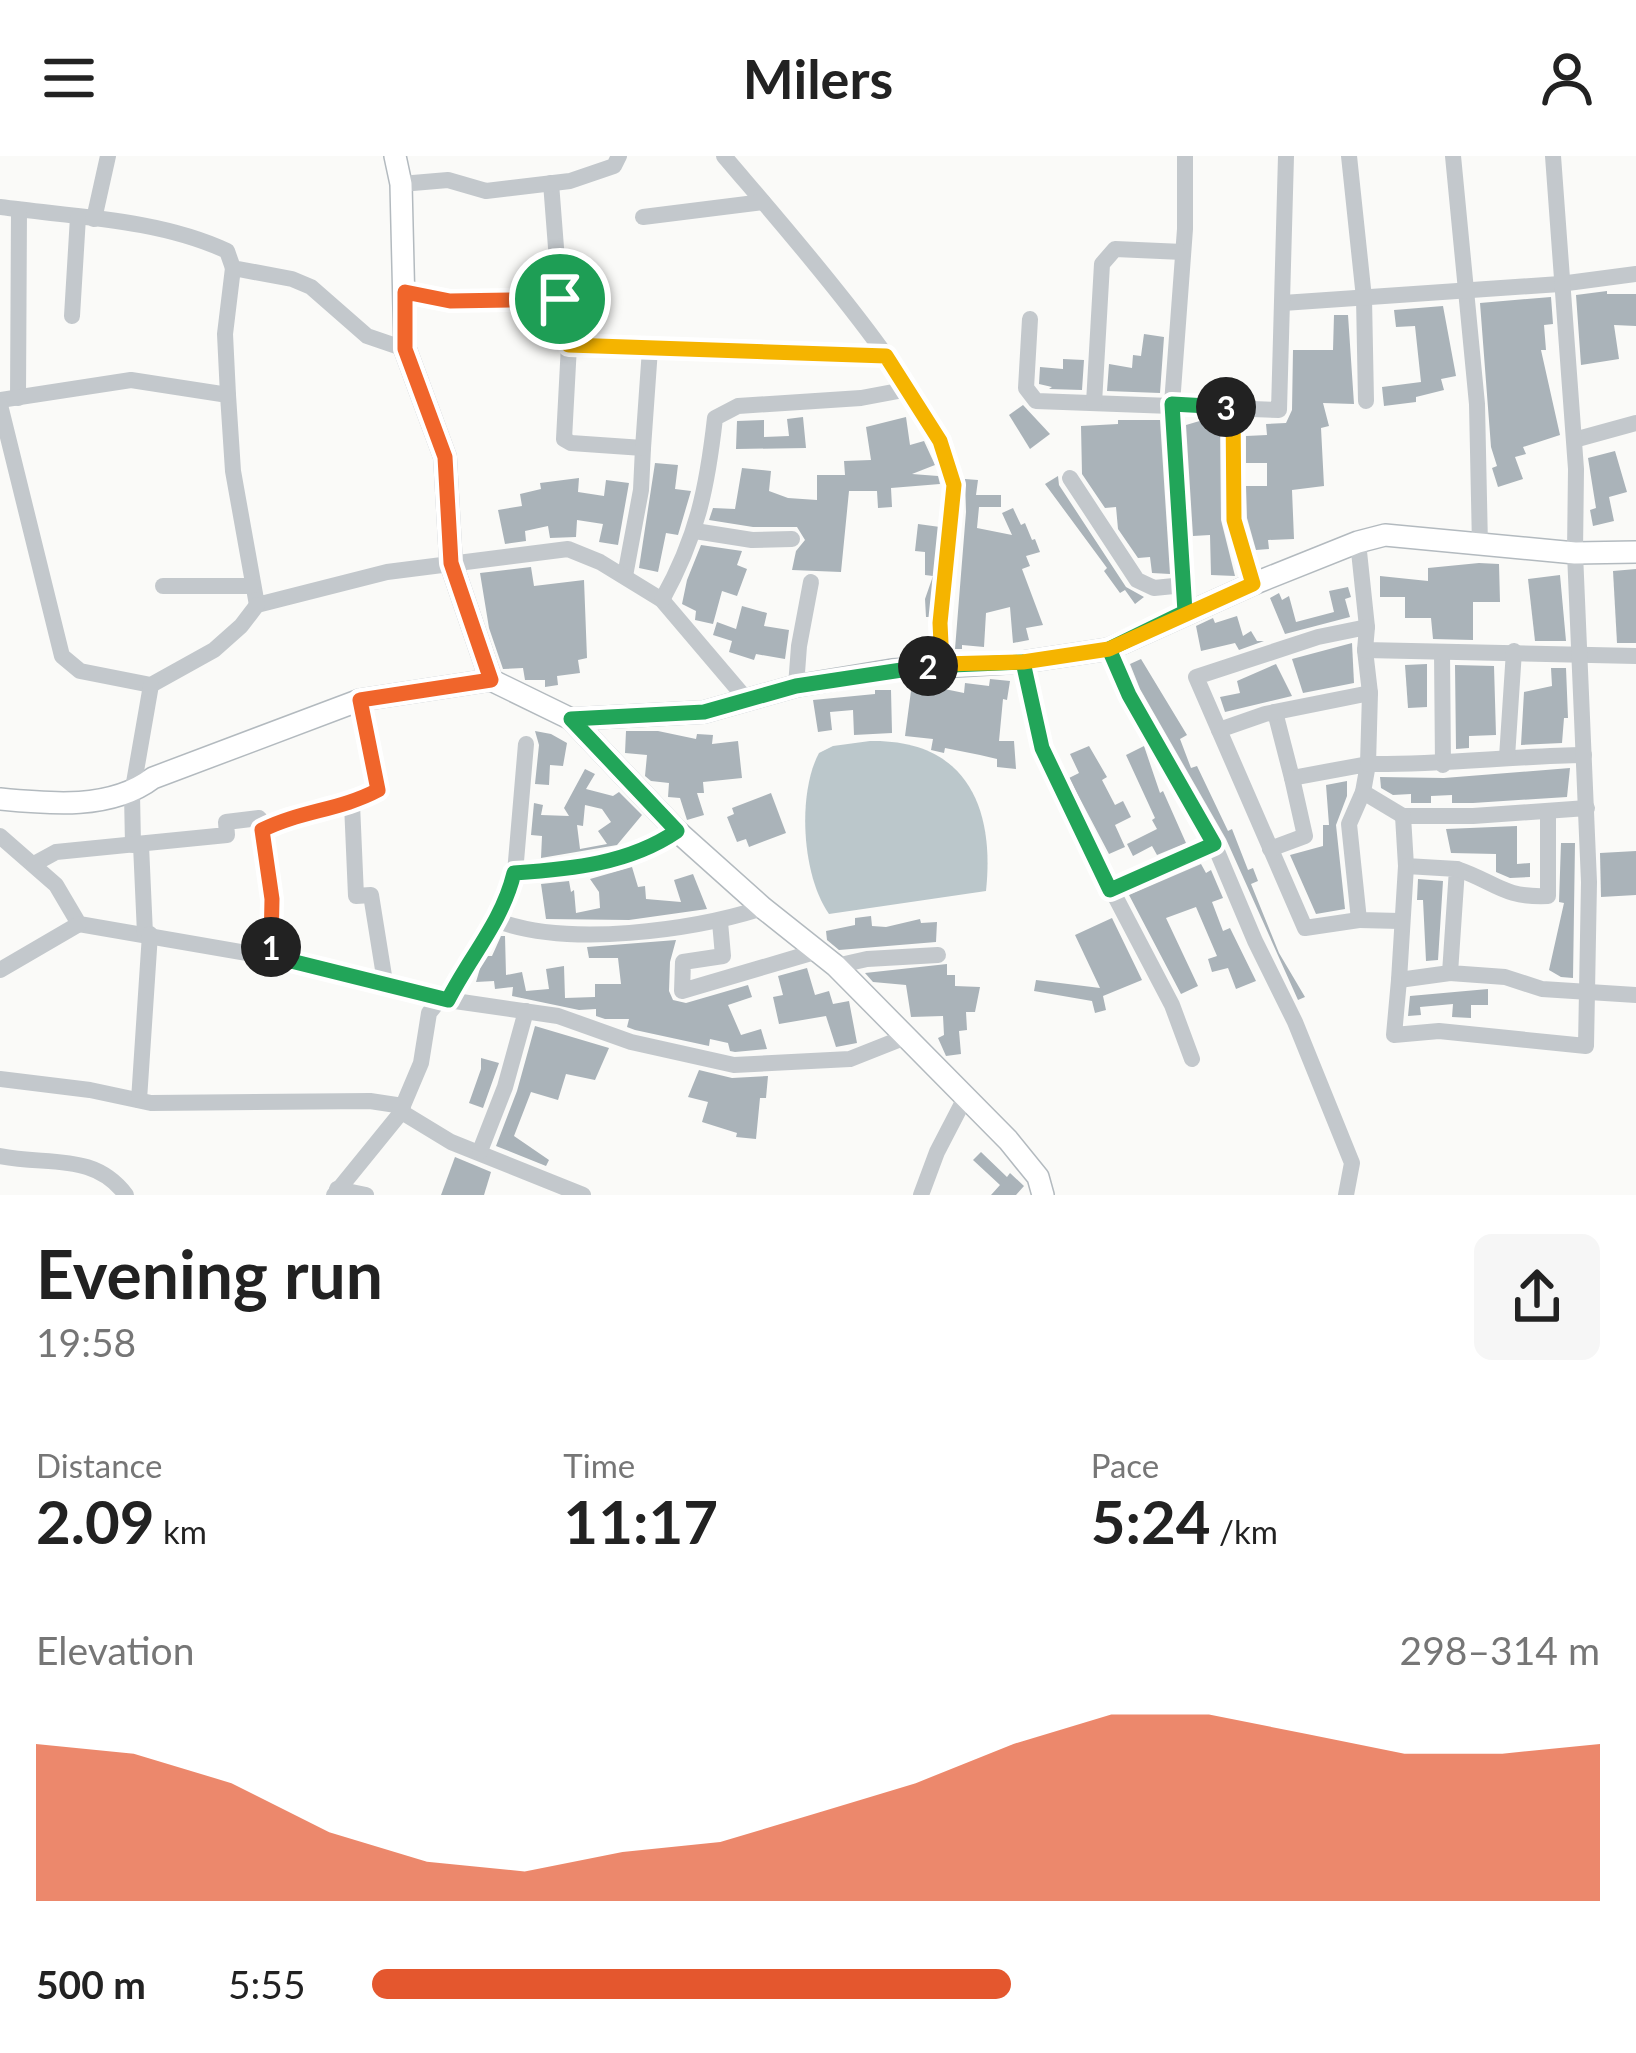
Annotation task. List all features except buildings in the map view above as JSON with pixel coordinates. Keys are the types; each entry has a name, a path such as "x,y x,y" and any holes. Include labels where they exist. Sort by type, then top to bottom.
{"main road":[{"path":"395,156 401,184 405,349 445,457 451,563 491,680"},
{"path":"571,719 704,712 796,686 942,664 1023,662 1109,649 1253,584 1385,536 1575,553 1636,552"},
{"path":"0,799 71,803 133,794 153,778 360,700 491,680 571,719 677,831 827,959 1008,1141 1038,1177 1042,1195"}],"street":[{"path":"72,316 86,218 108,156"},
{"path":"401,184 448,180 486,191 551,183 614,166 619,156"},
{"path":"724,156 886,356 940,441 954,485 940,623 942,664"},
{"path":"1185,156 1172,404 1185,612"},
{"path":"1030,319 1026,388 1036,401 1279,410 1286,156"},
{"path":"1348,156 1364,298 1366,400"},
{"path":"1453,156 1477,404 1480,546"},
{"path":"1403,815 1406,866 1394,1035 1439,1030 1586,1046 1587,808 1574,440 1553,156"},
{"path":"551,183 560,299 569,345 563,439 643,448"},
{"path":"643,217 763,202"},
{"path":"257,605 232,471 225,334 232,268 227,251 201,238 10,209 6,401 62,656 80,671 151,685 214,650 257,605 387,572 568,550 662,599 747,700"},
{"path":"1094,403 1102,264 1107,255 1115,249 1183,252"},
{"path":"232,268 311,287 367,336 405,349"},
{"path":"1283,303 1560,284 1636,274"},
{"path":"405,292 450,301 560,299"},
{"path":"569,345 886,356"},
{"path":"625,577 641,490 650,349"},
{"path":"6,401 131,380 228,394"},
{"path":"662,599 695,531 707,487 715,418 722,412 738,406 861,398 910,388"},
{"path":"1233,408 1234,520 1253,584"},
{"path":"1574,440 1636,423"},
{"path":"1070,478 1137,580 1154,588 1184,585"},
{"path":"695,531 752,540 792,539"},
{"path":"1358,542 1370,693 1368,764 1363,792 1349,824 1359,920"},
{"path":"796,686 811,582"},
{"path":"163,586 250,586"},
{"path":"1367,627 1318,637 1196,677 1305,928 1359,920 1400,921"},
{"path":"1109,649 1129,695 1214,844 1345,1140 1352,1163 1346,1195"},
{"path":"1365,650 1636,656"},
{"path":"1507,757 1514,651"},
{"path":"1442,652 1443,765"},
{"path":"1023,662 1042,748 1172,1005 1192,1059"},
{"path":"139,1100 147,934 133,794 151,685"},
{"path":"1220,730 1275,712 1370,693"},
{"path":"262,830 281,820 352,804 378,790 360,700"},
{"path":"1270,850 1305,836 1275,712"},
{"path":"335,1192 386,1134 401,1109 421,1063 428,1013 444,999 506,907 514,873 526,744"},
{"path":"1292,778 1368,764 1443,765 1584,755"},
{"path":"1363,792 1403,815 1587,808"},
{"path":"352,804 356,896 370,895 385,982"},
{"path":"1406,866 1457,869 1521,898 1548,896 1548,811"},
{"path":"34,864 56,852 227,835 226,823 260,818 272,899 271,956"},
{"path":"514,873 610,861 656,845 677,831"},
{"path":"0,836 56,885 79,924"},
{"path":"1110,890 1214,844"},
{"path":"1450,973 1457,869"},
{"path":"498,920 530,932 688,928 763,908"},
{"path":"719,922 724,956 683,962 682,991 827,959 938,955"},
{"path":"0,970 79,924 271,956 444,999 558,1016 678,1055 734,1065 850,1059 902,1038"},
{"path":"1399,980 1450,973 1504,977 1542,988 1636,995"},
{"path":"480,1151 505,1087 526,1011"},
{"path":"0,1079 139,1100 220,1104 370,1101 401,1109 451,1142 583,1195"},
{"path":"921,1195 965,1098"},
{"path":"0,1156 92,1165 112,1176 126,1195"},
{"path":"335,1192 366,1195"}],"shaded area":[{"path":"903,743 930,752 951,765 967,784 985,832 986,891 829,914 808,857 807,790 819,753 833,746"}],"route":[{"path":"560,299 450,301 405,292 405,349 445,457 451,563 491,680 360,700 378,790 352,804 281,820 262,830 270,868 271,956 448,1000 506,907 514,873 610,861 656,845 677,831 571,719 704,712 796,686 942,664 1023,662 1042,748 1110,890 1214,844 1129,695 1109,649 1185,612 1172,404 1233,408 1234,520 1253,584 1109,649 1023,662 976,664 942,664 940,623 954,485 940,441 886,356 569,345 560,299"}]}
